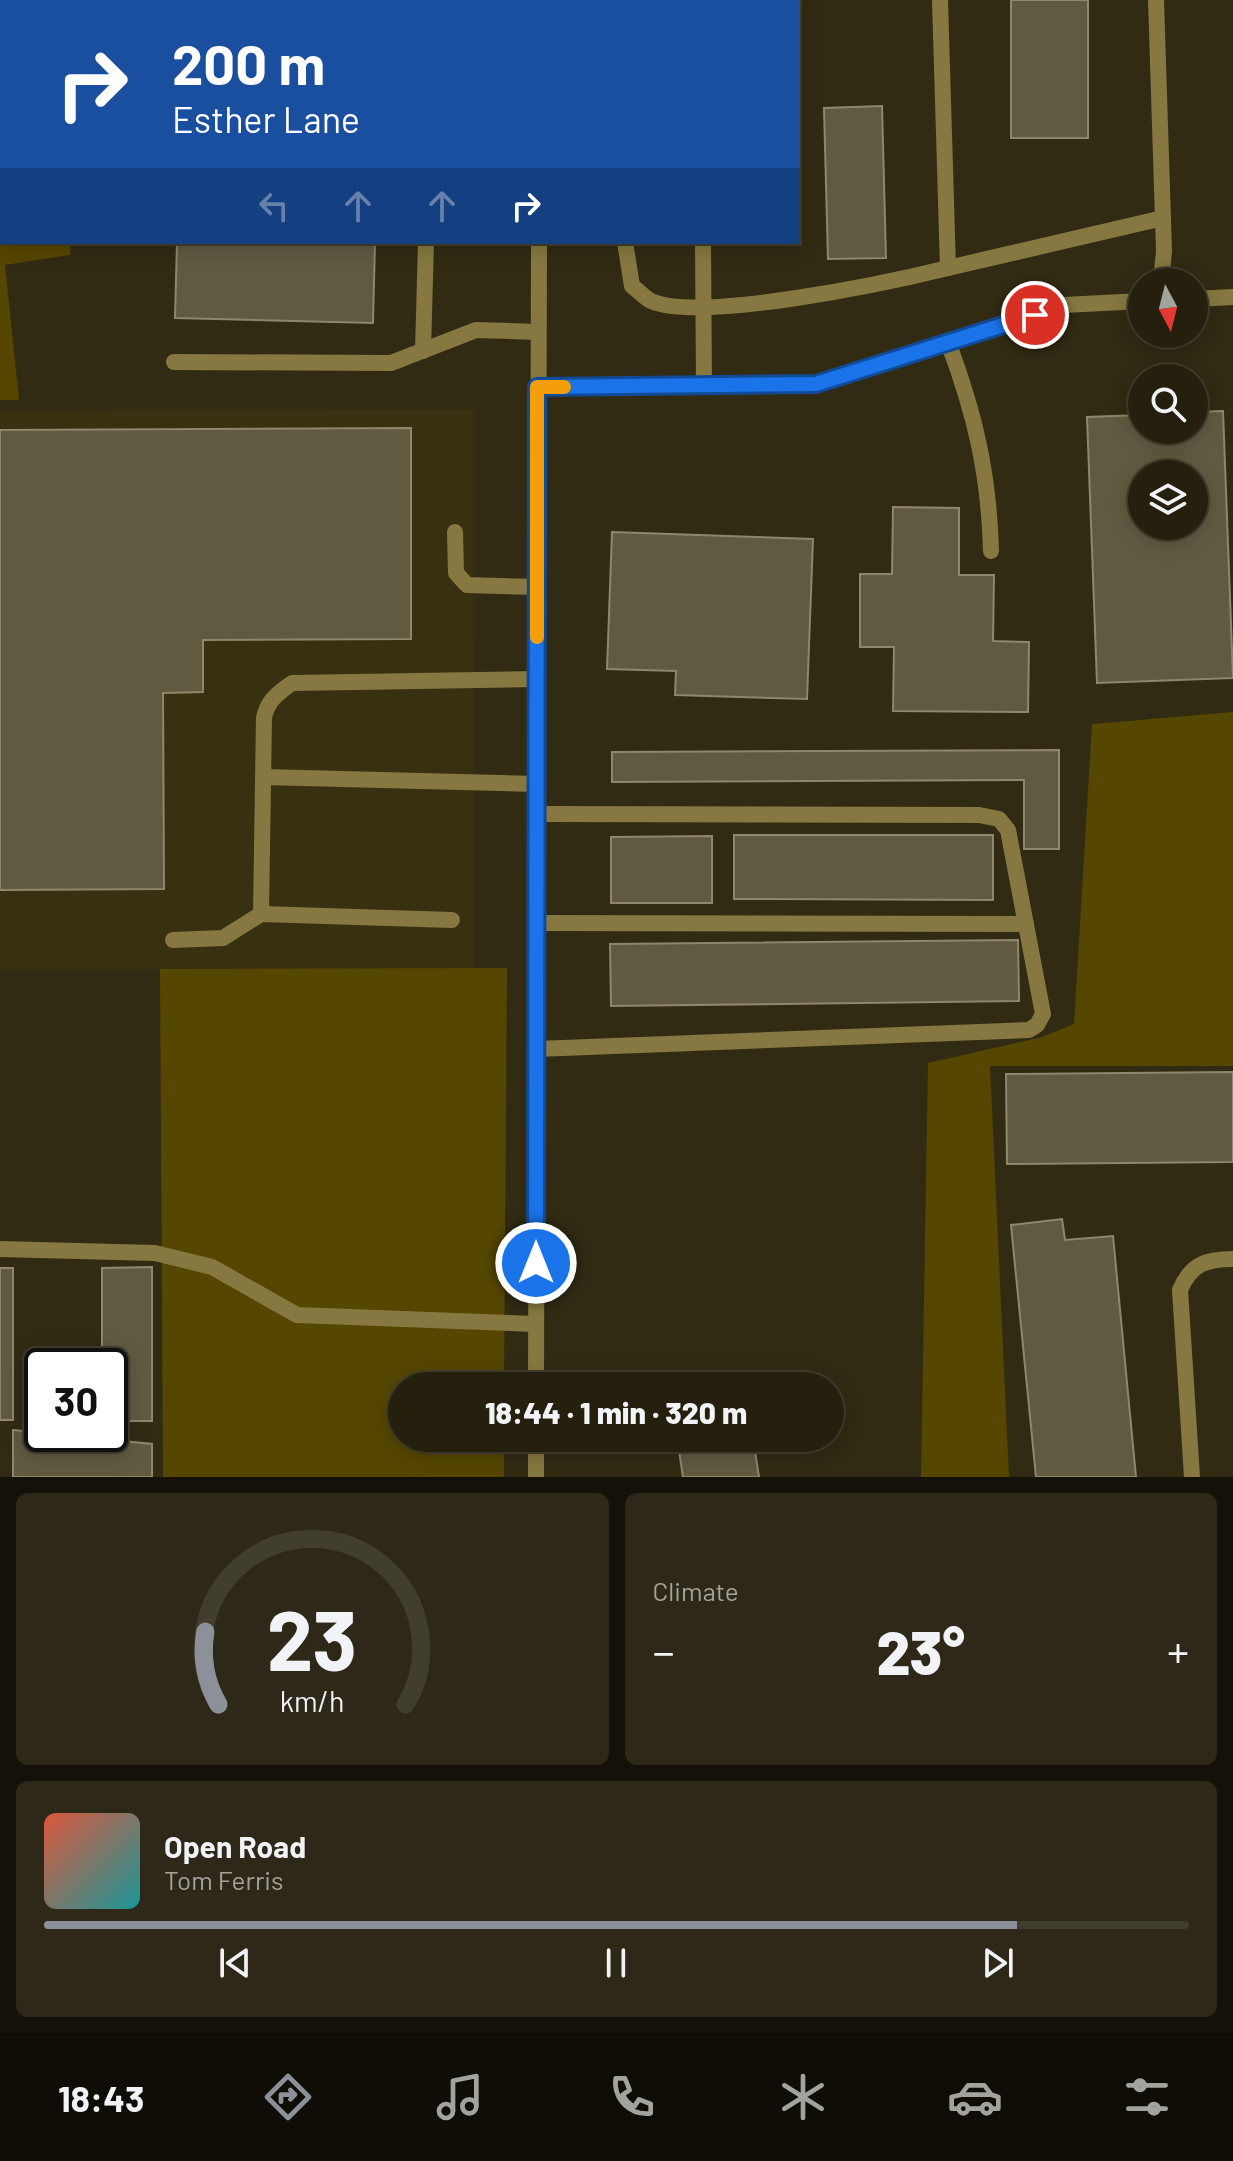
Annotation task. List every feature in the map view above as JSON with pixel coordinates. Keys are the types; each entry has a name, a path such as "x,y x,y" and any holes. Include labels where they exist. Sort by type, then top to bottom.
{"street":[{"path":"940,0 948,268"},
{"path":"1156,0 1163,218 1161,268"},
{"path":"625,244 632,286 651,301 703,309 883,284 1163,218"},
{"path":"423,351 426,244"},
{"path":"536,1372 539,244"},
{"path":"703,244 704,385"},
{"path":"1208,298 1233,297"},
{"path":"537,387 816,384 1064,305 1128,302"},
{"path":"174,362 391,363 476,330 538,332"},
{"path":"948,342 980,437 990,498 991,551"},
{"path":"455,532 456,573 467,585 537,587"},
{"path":"261,914 266,707 292,683 537,679"},
{"path":"263,777 537,784"},
{"path":"536,1049 1029,1030 1037,1025 1043,1014 1008,830 999,819 979,815 537,814"},
{"path":"173,940 223,938 261,914 452,920"},
{"path":"537,923 1026,924"},
{"path":"0,1249 155,1253 212,1267 297,1315 536,1324"},
{"path":"1192,1477 1180,1290 1188,1272 1207,1259 1233,1259"},
{"path":"536,1452 536,1477"}],"shaded area":[{"path":"0,244 71,244 70,255 5,265 19,400 0,400"},
{"path":"473,409 474,969 0,970 0,410"},
{"path":"1233,712 1233,1066 990,1066 1009,1477 921,1477 928,1063 1042,1037 1074,1024 1092,724"},
{"path":"507,968 504,1372 388,1372 388,1452 504,1452 504,1477 163,1477 160,969"}],"building":[{"path":"1011,0 1088,0 1088,138 1011,138"},
{"path":"882,106 886,258 828,259 824,108"},
{"path":"177,244 375,244 373,323 175,318"},
{"path":"1223,411 1233,678 1097,683 1087,417 1128,416 1128,444 1208,444 1208,412"},
{"path":"411,428 411,639 203,640 203,692 163,693 164,889 0,890 0,430"},
{"path":"893,507 959,508 959,575 994,575 993,641 1029,642 1028,712 893,711 894,647 860,647 860,574 892,574"},
{"path":"612,532 813,539 807,699 675,695 676,671 607,669"},
{"path":"1059,750 1059,849 1024,849 1024,780 612,782 612,752"},
{"path":"734,835 993,835 993,900 734,899"},
{"path":"712,836 712,903 611,903 611,837"},
{"path":"1018,940 1019,1001 611,1006 610,944"},
{"path":"1233,1072 1233,1162 1007,1164 1006,1074"},
{"path":"1062,1219 1065,1240 1113,1236 1136,1477 1036,1477 1011,1225"},
{"path":"152,1267 152,1421 128,1421 128,1348 102,1348 102,1268"},
{"path":"0,1268 13,1268 13,1420 0,1420"},
{"path":"13,1430 24,1431 24,1452 128,1452 128,1442 152,1444 152,1477 13,1477"},
{"path":"679,1452 755,1452 759,1477 683,1477"}],"slow traffic":[{"path":"537,637 537,387 564,387"}],"route":[{"path":"536,1263 537,387 816,384 1035,315"}]}
